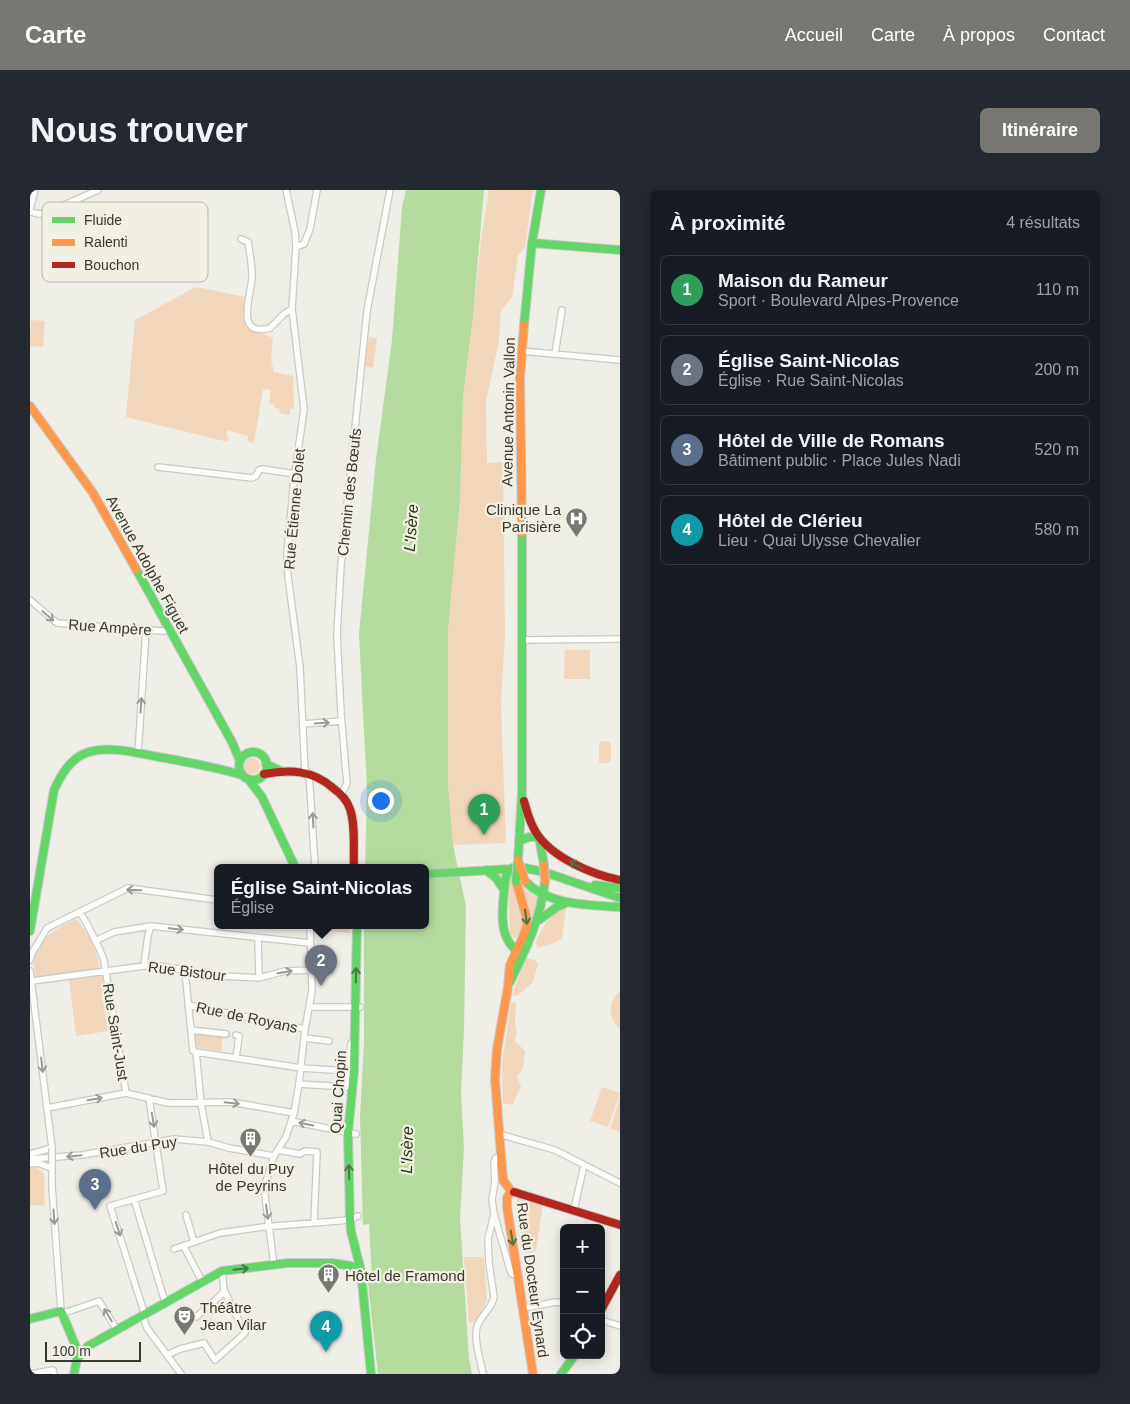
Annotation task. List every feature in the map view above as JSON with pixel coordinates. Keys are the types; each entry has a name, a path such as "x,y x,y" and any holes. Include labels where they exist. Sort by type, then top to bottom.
{"main road":[{"name":"Avenue Antonin Vallon","path":"522,792 521,351 532,243 541,190"},
{"path":"532,243 620,250"},
{"name":"Avenue Adolphe Figuet","path":"30,406 93,493 232,742 239,763"},
{"name":"Avenue Adolphe Figuet","path":"232,742 246,754"},
{"path":"30,932 34,920 52,800 58,780 70,764 86,754 109,750 219,767 242,775 249,780 262,797 296,864"},
{"path":"219,767 239,763 246,754 255,752 265,760 266,764 281,771"},
{"path":"239,763 242,775"},
{"path":"262,797 260,788 266,764"},
{"path":"249,780 281,771 307,773 334,788 341,794 350,810 354,864"},
{"path":"508,987 538,920 544,896 544,865 539,837 527,813 522,792"},
{"path":"522,792 516,881 527,921 524,937 515,951 510,965 496,1063 498,1134 502,1180 511,1190 620,1225"},
{"path":"518,841 529,837 539,837 574,864 599,875 620,880"},
{"path":"518,857 525,881 531,888 544,896 569,902 620,907"},
{"path":"512,868 506,876 504,892 505,936 508,945 515,951 524,954"},
{"path":"429,874 512,868 531,869 570,880 620,898"},
{"path":"486,870 496,878 504,892"},
{"path":"570,880 620,888"},
{"path":"538,920 557,907 569,902"},
{"name":"Quai Chopin","path":"357,929 358,1007 354,1071 350,1220 351,1231 362,1271 371,1374"},
{"name":"Rue du Docteur Eynard","path":"511,1190 507,1198 507,1207 533,1374"},
{"path":"351,1266 359,1258"},
{"path":"74,1374 77,1359 88,1346 222,1271 288,1263 332,1263 351,1266 362,1271"},
{"path":"605,1303 620,1275"},
{"path":"30,1319 61,1312 80,1354"},
{"path":"562,1374 572,1359"}],"street":[{"path":"35,190 30,211 42,214"},
{"path":"71,202 98,190"},
{"name":"Rue Étienne Dolet","path":"286,190 295,232 296,246 292,309 304,409 287,554 297,641 316,864"},
{"path":"296,246 304,244 310,229 317,190"},
{"name":"Chemin des Bœufs","path":"341,794 347,784 341,721 337,634 341,565 367,311 390,190"},
{"path":"241,239 248,242 251,268 251,285 246,310 250,323 258,329 270,328 292,309"},
{"path":"555,354 562,310"},
{"path":"521,351 620,360"},
{"path":"158,467 252,478 256,476 259,470 295,474"},
{"name":"Rue Ampère","path":"30,600 57,624 164,631 169,629"},
{"path":"138,754 146,630"},
{"path":"523,640 620,639"},
{"path":"303,724 341,721"},
{"path":"30,960 32,952 47,928 128,888 214,900"},
{"name":"Rue Saint-Just","path":"79,912 83,915 101,950 126,1093"},
{"path":"95,941 114,932 151,926 310,943"},
{"path":"144,966 151,926"},
{"path":"274,1265 264,1188 276,1153 286,1137 294,1113 305,1029 310,1006 312,970 310,929"},
{"path":"258,938 259,978"},
{"name":"Rue Bistour","path":"32,982 144,966 160,966 221,976 259,978 285,971 312,970"},
{"path":"30,971 52,1148 61,1312 99,1301 116,1330"},
{"path":"185,971 193,1051 196,1052 201,1103 208,1142"},
{"name":"Rue de Royans","path":"188,1004 305,1029"},
{"path":"310,1006 358,1007"},
{"path":"191,1030 226,1034"},
{"path":"236,1035 240,1036 236,1058"},
{"path":"304,1038 329,1041"},
{"path":"299,1084 346,1087 351,1042"},
{"path":"196,1052 301,1068 348,1071"},
{"path":"48,1108 126,1093 168,1103 231,1102 294,1113"},
{"path":"149,1098 163,1191 110,1206 144,1312 142,1315 148,1328 180,1374"},
{"path":"291,1121 352,1134"},
{"path":"498,1134 555,1150 620,1182"},
{"name":"Rue du Puy","path":"30,1159 82,1155 174,1139 208,1142 228,1148 276,1153 300,1154 305,1151 317,1152 314,1223"},
{"path":"30,1154 52,1148"},
{"path":"500,1158 496,1158 494,1162 495,1181 492,1200 494,1214 510,1270 512,1274 518,1276"},
{"path":"30,1164 38,1163 52,1166"},
{"path":"574,1210 584,1165"},
{"path":"134,1198 165,1302"},
{"path":"483,1374 478,1352 477,1327 493,1303 494,1297 488,1239 494,1214"},
{"path":"186,1215 194,1242"},
{"path":"174,1250 220,1234 263,1227 350,1220 358,1216"},
{"path":"184,1246 202,1281"},
{"path":"167,1355 204,1342 215,1360 245,1333 224,1290 222,1271"},
{"path":"196,1317 221,1295 224,1290"},
{"path":"524,1308 560,1302"},
{"path":"605,1321 620,1326"},
{"path":"30,1374 53,1370 54,1374"}],"shaded area":[{"path":"489,190 533,190 525,247 518,256 512,297 501,311 499,341 486,401 487,463 503,462 505,635 501,704 506,843 453,845 448,783 448,630 460,500 463,397 481,240"},
{"path":"196,287 246,297 245,314 248,324 252,328 273,338 271,360 274,372 293,376 294,409 290,409 290,415 279,413 280,409 274,408 275,404 269,403 271,390 263,389 254,443 247,441 248,436 227,430 228,442 126,417 135,320"},
{"path":"31,320 45,321 43,347 30,346"},
{"path":"369,337 377,339 373,368 365,366"},
{"path":"565,650 590,650 590,679 564,679"},
{"path":"602,741 611,742 611,761 608,763 599,762 599,745"},
{"path":"252,758 258,760 260,766 258,772 252,774 246,772 244,766 246,760"},
{"path":"512,874 512,882 522,911 524,924 520,935 515,938 510,934 508,881 509,875"},
{"path":"519,879 527,891 541,899 528,937 531,916"},
{"path":"566,908 562,939 537,948 536,941 548,921 555,914"},
{"path":"76,919 92,942 100,969 36,978 34,958 44,939"},
{"path":"317,929 350,929 349,933"},
{"path":"526,958 535,960 538,964 533,982 517,996 512,995"},
{"path":"104,974 108,994 102,996 108,1031 76,1036 69,979"},
{"path":"620,992 620,1029 611,1015 611,1005"},
{"path":"511,1002 516,1003 515,1023 517,1035 514,1040 525,1051 523,1069 517,1076 521,1087 512,1105 503,1103 502,1064"},
{"path":"195,1034 223,1037 221,1051 197,1047"},
{"path":"602,1087 620,1093 608,1127 590,1121"},
{"path":"620,1098 620,1132 610,1129"},
{"path":"34,1167 44,1173 45,1206 30,1205 30,1168"},
{"path":"517,1196 543,1204 536,1250 533,1252 526,1253 524,1250"},
{"path":"464,1257 482,1257 484,1259 487,1300 478,1320 469,1323"}],"water":[{"name":"L'Isère","path":"406,190 484,190 473,316 463,397 460,500 448,630 448,783 453,845 466,906 461,1093 464,1147 460,1218 469,1359 472,1374 378,1374 368,1283 372,1278 369,1224 363,1225 360,1117 364,1043 364,929 429,929 429,864 365,864 367,790 359,634 376,459 392,340 402,207"}],"traffic: fast":[{"path":"524,325 532,243 541,190"},
{"path":"532,243 620,250"},
{"path":"518,860 522,792 522,533"},
{"path":"136,569 232,742 240,761"},
{"path":"30,931 54,790 63,773 75,759 95,751 122,750 242,775"},
{"path":"253,752 263,756 267,766 263,776 253,780 243,776 239,766 243,756 253,752"},
{"path":"266,764 281,771"},
{"path":"249,780 262,797 294,864"},
{"path":"519,841 529,837 539,837"},
{"path":"539,837 544,865"},
{"path":"516,881 518,860"},
{"path":"512,868 506,876 502,911 507,938 519,952"},
{"path":"429,874 525,868 544,872 620,898"},
{"path":"486,870 496,878 504,890"},
{"path":"525,881 545,895 557,900 570,903 620,907"},
{"path":"510,982 536,921 545,881"},
{"path":"595,885 620,888"},
{"path":"539,920 557,907 568,902"},
{"path":"357,929 354,1071 348,1133 350,1220 361,1271 371,1374"},
{"path":"74,1374 77,1359 88,1346 222,1271 288,1263 332,1263 351,1266 361,1271"},
{"path":"30,1319 61,1311 79,1354"},
{"path":"561,1374 572,1359"}],"traffic: slow":[{"path":"522,533 520,378 524,325"},
{"path":"30,406 93,493 136,569"},
{"path":"518,860 525,881"},
{"path":"544,865 545,881"},
{"path":"514,1192 511,1191 503,1180 495,1079 497,1049 510,965 527,926 526,915 516,881"},
{"path":"511,1191 507,1198 507,1207 533,1374"}],"traffic: jam":[{"path":"264,774 292,771 309,774 325,782 341,794 349,806 352,816 354,864"},
{"path":"524,801 535,830 544,843 553,851 586,870 620,880"},
{"path":"514,1192 620,1225"},
{"path":"605,1303 620,1275"}],"place":[{"name":"Clinique La Parisière","path":"577,537"},
{"name":"Maison du Rameur","path":"484,835"},
{"name":"Église Saint-Nicolas","path":"321,986"},
{"name":"Hôtel du Puy de Peyrins","path":"251,1158"},
{"name":"Hôtel de Ville de Romans","path":"95,1210"},
{"name":"Hôtel de Framond","path":"329,1294"},
{"name":"Théâtre Jean Vilar","path":"184,1335"},
{"name":"Hôtel de Clérieu","path":"326,1352"}]}
